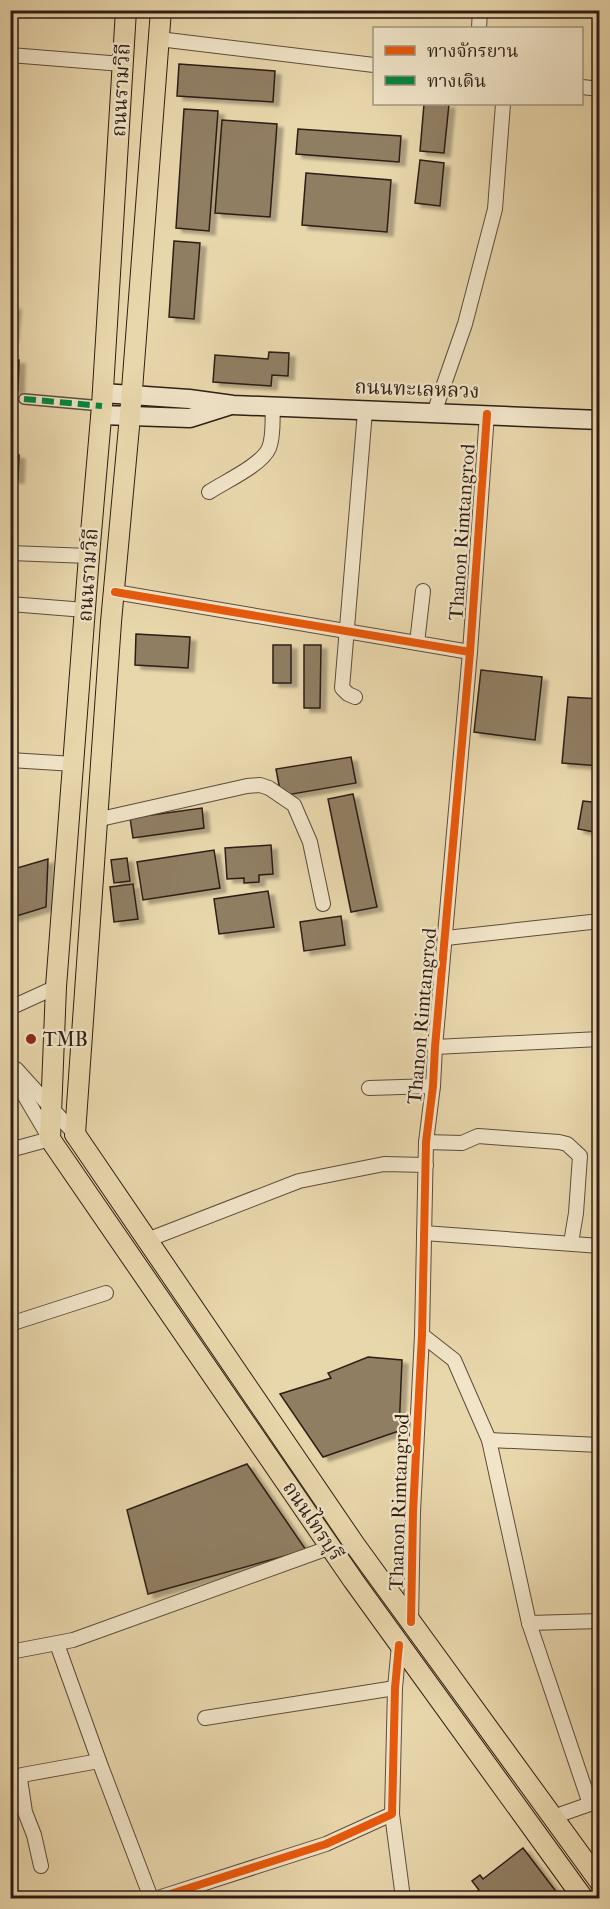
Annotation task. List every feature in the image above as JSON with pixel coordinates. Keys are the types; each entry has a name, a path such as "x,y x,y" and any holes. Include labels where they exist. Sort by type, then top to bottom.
{"main road":[{"name":"ถนนรามวิถี","path":"50,1140 56,987 102,405 126,10"},
{"name":"ถนนรามวิถี","path":"75,1134 96,820 161,10"},
{"name":"ถนนทะเลหลวง","path":"102,405 131,394 233,405 600,420"},
{"name":"ถนนทะเลหลวง","path":"102,405 130,416 190,418 233,405"},
{"path":"50,1140 75,1134"},
{"name":"ถนนไทรบุรี","path":"75,1134 355,1545 600,1882"},
{"name":"ถนนไทรบุรี","path":"50,1140 399,1645 583,1899"}],"street":[{"path":"478,27 480,10"},
{"path":"159,39 373,65"},
{"path":"10,55 122,64"},
{"path":"583,87 600,89"},
{"path":"434,413 465,324 495,209 503,105"},
{"path":"24,399 102,405"},
{"path":"208,492 256,464 265,455 269,448 273,406"},
{"path":"355,696 348,694 342,688 365,411"},
{"name":"Thanon Rimtangrod","path":"411,1622 413,1512 422,1335 426,1142 433,1086 470,652 487,414"},
{"path":"10,553 89,556"},
{"path":"417,643 423,591"},
{"path":"115,592 470,652"},
{"path":"10,604 85,610"},
{"path":"10,760 74,764"},
{"path":"96,820 247,786 260,785 269,788 294,805 310,842 323,904"},
{"path":"446,938 600,921"},
{"path":"10,1008 56,987"},
{"path":"435,1047 600,1039"},
{"path":"10,1063 75,1134"},
{"path":"10,1071 50,1140 10,1150"},
{"path":"369,1088 433,1086"},
{"path":"426,1142 462,1143 478,1136 567,1143 580,1156 576,1214 571,1243"},
{"path":"147,1239 299,1181 384,1164 426,1165"},
{"path":"424,1233 600,1246"},
{"path":"10,1324 106,1293"},
{"path":"422,1335 454,1360 489,1440 529,1623 595,1803 553,1817"},
{"path":"489,1440 600,1445"},
{"path":"10,1652 73,1640 331,1547"},
{"path":"529,1623 600,1621"},
{"path":"57,1644 151,1899"},
{"path":"399,1645 395,1688 392,1814 403,1899"},
{"path":"206,1718 395,1688"},
{"path":"41,1866 34,1835 25,1812 20,1779 22,1775 99,1761"},
{"path":"158,1899 326,1844 392,1814"}],"building":[{"path":"179,64 275,71 273,102 177,96"},
{"path":"424,105 449,105 444,153 420,151"},
{"path":"184,109 218,111 209,231 176,228"},
{"path":"222,120 277,124 270,217 215,213"},
{"path":"298,129 401,136 399,162 296,154"},
{"path":"420,160 444,163 440,206 415,203"},
{"path":"306,173 391,180 387,232 302,225"},
{"path":"174,241 200,243 194,319 169,317"},
{"path":"10,305 15,306 12,338 10,338"},
{"path":"269,352 289,353 288,376 272,375 271,386 213,382 215,355 268,359"},
{"path":"10,360 19,360 18,390 10,390"},
{"path":"10,454 19,455 18,479 10,479"},
{"path":"136,634 190,637 188,668 135,665"},
{"path":"273,645 291,645 291,683 273,683"},
{"path":"304,645 321,645 320,708 304,708"},
{"path":"481,670 542,677 535,740 474,732"},
{"path":"568,697 600,699 600,766 562,763"},
{"path":"351,757 356,783 281,796 276,769"},
{"path":"353,794 377,907 351,912 328,799"},
{"path":"583,801 600,803 600,833 578,829"},
{"path":"202,808 204,828 133,838 130,818"},
{"path":"271,845 273,874 259,875 259,882 244,883 244,878 227,879 225,848"},
{"path":"214,850 220,888 143,900 137,862"},
{"path":"127,858 130,881 114,883 111,860"},
{"path":"48,859 46,907 10,918 10,870"},
{"path":"133,884 138,919 114,922 110,887"},
{"path":"268,891 274,927 219,934 214,899"},
{"path":"341,916 345,945 304,951 300,922"},
{"path":"368,1357 402,1360 399,1431 323,1457 280,1394 331,1378 328,1373"},
{"path":"247,1464 306,1550 148,1594 127,1510"},
{"path":"523,1848 561,1898 476,1898 473,1894 479,1890 472,1881 480,1875 483,1879"}],"marked path":[{"path":"24,399 102,406"}],"cycle path":[{"path":"411,1622 413,1512 422,1335 426,1142 433,1086 470,652 487,414"},
{"path":"115,592 470,652"},
{"path":"158,1898 326,1844 392,1814 395,1688 399,1645"}],"place":[{"name":"TMB","path":"31,1039"}]}
